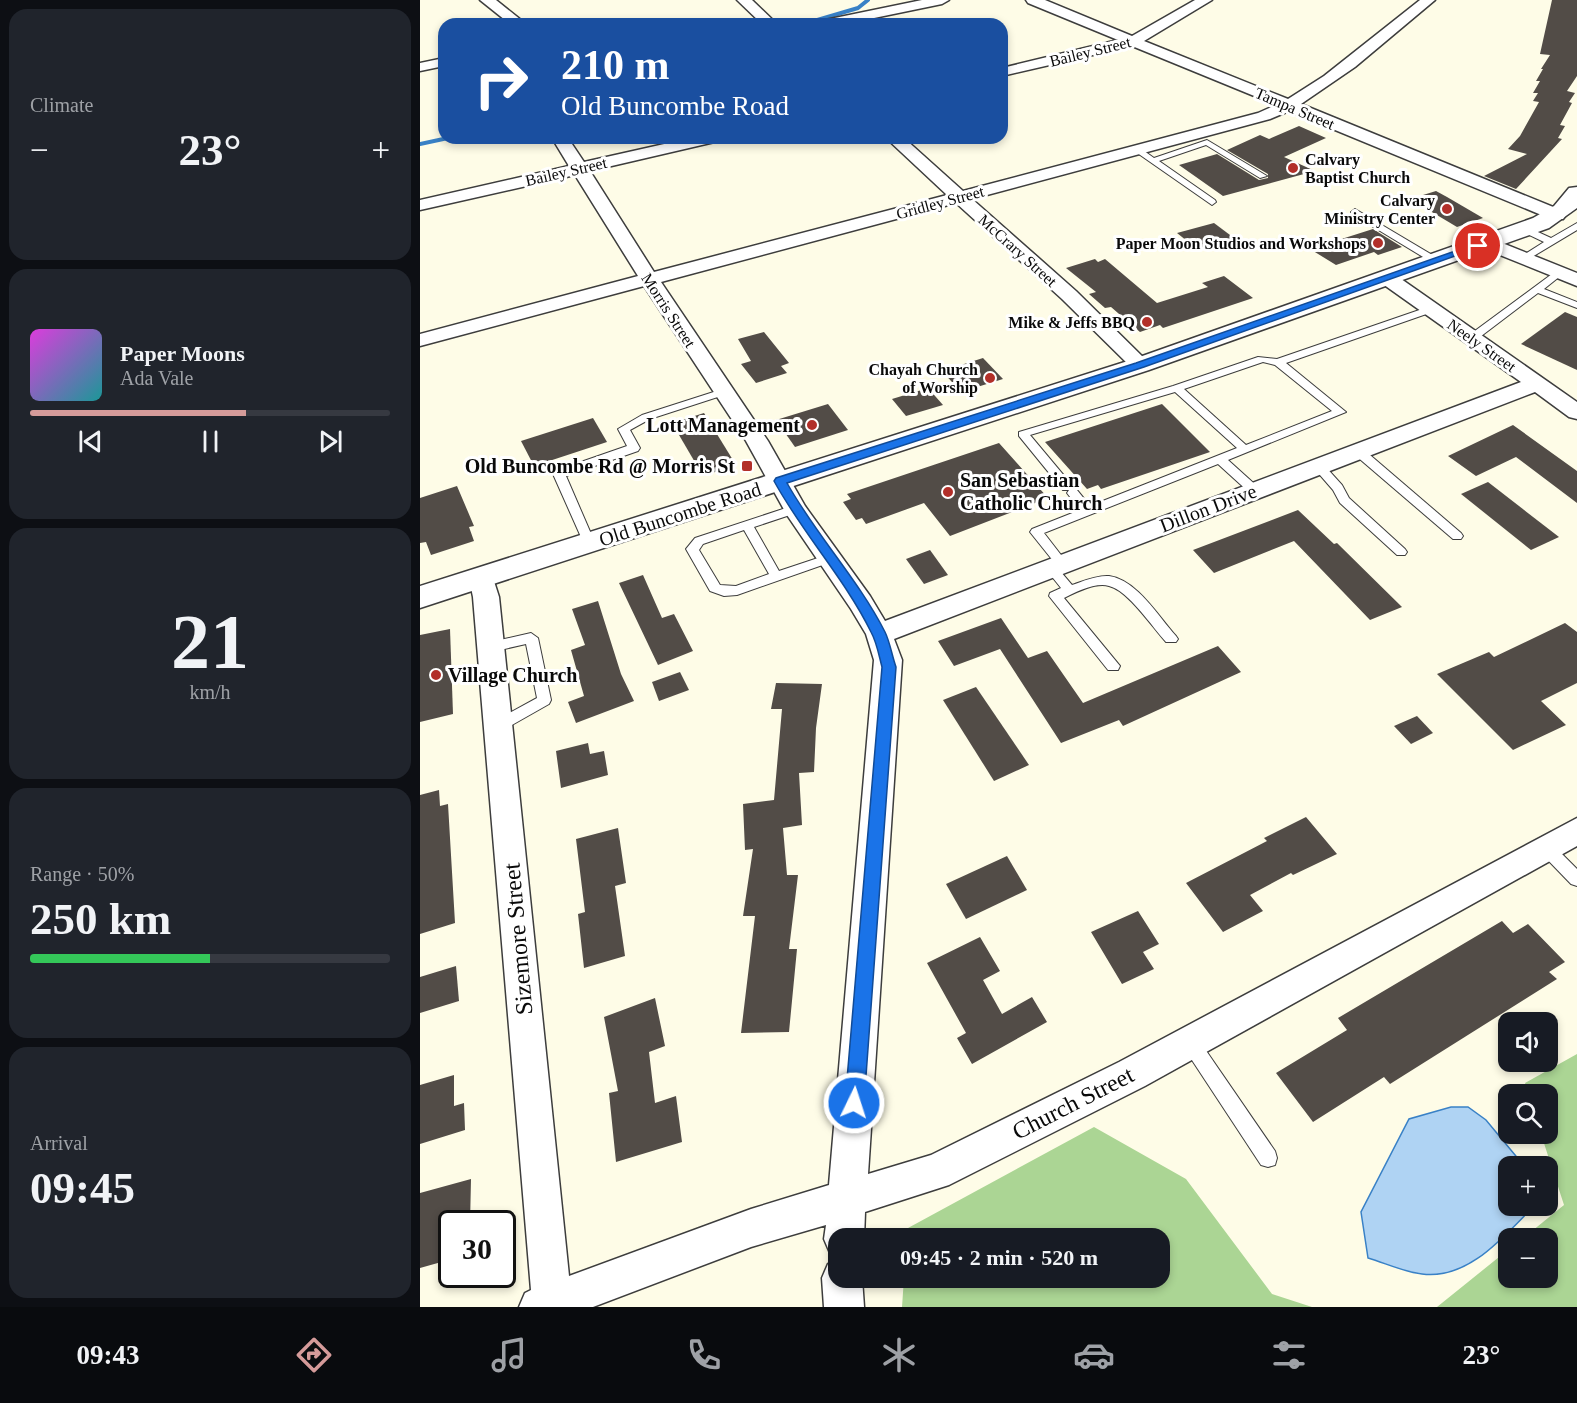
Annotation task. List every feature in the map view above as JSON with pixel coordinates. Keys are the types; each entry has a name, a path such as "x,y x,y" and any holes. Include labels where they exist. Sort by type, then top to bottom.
{"street":[{"path":"487,0 511,18"},
{"path":"744,0 764,18"},
{"path":"854,18 942,0"},
{"name":"Tampa Street","path":"1033,0 1289,105 1573,209"},
{"name":"Bailey Street","path":"1008,71 1133,41 1205,0"},
{"name":"Gridley Street","path":"420,340 1137,150 1183,144 1211,136 1289,105 1325,82 1428,0"},
{"path":"420,67 438,63"},
{"name":"Morris Street","path":"564,144 780,481 795,509 879,634 889,667 845,1228"},
{"name":"Bailey Street","path":"420,205 686,144"},
{"name":"McCrary Street","path":"901,144 1069,295 1140,365"},
{"name":"Old Buncombe Road","path":"420,597 1140,365 1487,243 1573,209"},
{"path":"1487,243 1577,280"},
{"name":"Neely Street","path":"1387,278 1577,412"},
{"name":"Dillon Drive","path":"879,634 1536,384"},
{"name":"Sizemore Street","path":"482,578 486,597 498,726 545,1304"},
{"name":"Church Street","path":"545,1304 751,1228 936,1172 1190,1042 1577,831"},
{"path":"843,1288 844,1307"}],"lane":[{"path":"1211,136 1263,176"},
{"path":"1152,161 1183,144"},
{"path":"1137,150 1212,202"},
{"path":"1524,258 1552,242 1573,209"},
{"path":"1355,212 1436,261"},
{"path":"1524,229 1552,242"},
{"path":"1472,338 1559,273"},
{"path":"1537,289 1577,305"},
{"path":"1278,362 1431,309"},
{"path":"1069,590 1036,532 1340,412 1278,362 1262,359 1177,388 1023,434 1088,511"},
{"path":"1177,388 1244,449"},
{"path":"588,543 558,474 634,448 624,429 646,417 723,392"},
{"path":"1359,452 1457,536"},
{"path":"1220,459 1255,491"},
{"path":"1319,466 1338,488 1344,500 1401,552"},
{"path":"795,509 699,541 692,549 715,588 724,591 736,590 830,558"},
{"path":"747,525 776,576"},
{"path":"1113,666 1055,596 1102,580 1112,580 1124,588 1171,639"},
{"path":"491,647 531,638 544,700 498,726"},
{"path":"1546,848 1577,879"},
{"path":"1190,1042 1268,1158"}],"green space":[{"path":"1577,1054 1577,1307 1437,1307 1498,1258 1498,1288 1558,1288 1558,1228 1536,1228 1550,1216 1558,1216 1558,1210 1564,1205 1558,1186 1558,1156 1548,1156 1544,1144 1558,1144 1558,1084 1525,1083 1545,1072 1558,1072 1558,1065"},
{"path":"1094,1127 1186,1179 1272,1294 1312,1307 902,1307 903,1288 1170,1288 1170,1228 908,1228"}],"water":[{"path":"1451,1107 1468,1107 1486,1120 1498,1134 1498,1144 1506,1144 1516,1156 1498,1156 1498,1216 1524,1216 1512,1228 1498,1228 1498,1242 1484,1254 1455,1270 1439,1274 1415,1273 1368,1258 1361,1212 1409,1119"}],"building":[{"path":"1552,0 1577,0 1577,76 1567,91 1575,93 1560,125 1565,126 1558,138 1562,139 1516,189 1484,176 1527,154 1508,149 1520,136 1539,102 1533,101 1538,93 1533,93 1540,81 1536,81 1543,69 1541,69 1550,55 1540,54"},
{"path":"1299,126 1326,138 1284,157 1315,171 1223,196 1179,165 1217,154 1259,180 1268,178 1268,174 1227,150 1260,135 1269,139"},
{"name":"Calvary Ministry Center","path":"1436,191 1483,218 1457,227 1410,199"},
{"path":"1214,223 1234,238 1197,249 1177,233"},
{"path":"1373,229 1402,247 1378,255 1374,252 1336,265 1310,249"},
{"path":"1095,259 1098,262 1105,259 1157,303 1208,287 1202,283 1224,276 1253,298 1163,328 1160,325 1140,332 1111,307 1105,308 1089,294 1096,292 1066,268"},
{"path":"1565,312 1577,317 1577,370 1521,344"},
{"path":"764,332 789,363 781,366 787,373 756,383 741,364 751,361 738,339"},
{"path":"983,358 1003,379 961,392 942,371"},
{"path":"928,388 943,405 906,416 892,399"},
{"name":"Lott Management","path":"828,404 848,430 795,447 776,420"},
{"path":"1162,404 1210,452 1101,489 1098,485 1087,489 1045,442"},
{"path":"704,413 736,465 703,476 672,423"},
{"path":"593,418 607,442 534,466 521,441"},
{"path":"1513,425 1577,471 1577,503 1516,457 1476,476 1448,456"},
{"name":"San Sebastian Catholic Church","path":"999,443 1048,498 950,536 924,503 866,524 862,518 856,520 843,502 851,499 847,494"},
{"path":"1488,482 1559,537 1531,550 1461,494"},
{"path":"457,486 474,526 469,527 474,541 431,555 426,542 420,543 420,498"},
{"path":"1298,510 1334,544 1337,543 1402,607 1370,620 1294,541 1214,573 1193,550"},
{"path":"930,550 948,575 924,584 906,559"},
{"path":"643,575 662,618 674,614 693,651 658,665 619,583"},
{"path":"598,601 621,674 634,701 576,723 568,702 584,696 571,650 585,645 572,609"},
{"path":"1001,618 1028,658 1047,651 1083,703 1218,646 1241,672 1123,726 1119,720 1061,743 1000,649 954,666 938,641"},
{"path":"1565,623 1577,632 1577,683 1541,701 1566,725 1513,750 1437,674 1489,652 1494,657"},
{"name":"Village Church","path":"450,629 453,714 420,722 420,635"},
{"path":"680,672 689,690 659,701 652,682"},
{"path":"776,683 822,684 816,728 814,772 799,773 802,825 783,828 787,875 798,875 789,949 797,949 789,1032 741,1033 755,916 743,916 753,849 745,850 743,804 774,800 782,709 771,709"},
{"path":"976,687 1029,765 994,781 943,700"},
{"path":"1417,716 1433,733 1411,744 1394,726"},
{"path":"588,743 590,754 604,751 608,775 561,788 556,751"},
{"path":"439,790 440,806 448,804 455,923 420,934 420,795"},
{"path":"1306,817 1337,854 1293,875 1291,873 1250,895 1263,911 1223,932 1186,883 1267,841 1264,838"},
{"path":"618,828 626,883 615,886 625,956 584,968 578,914 585,912 576,839"},
{"path":"1007,856 1027,890 966,919 946,884"},
{"path":"1138,911 1159,944 1143,952 1154,969 1122,984 1091,932"},
{"path":"1502,921 1513,933 1528,924 1565,962 1549,972 1557,979 1505,1012 1498,1012 1498,1016 1390,1084 1384,1077 1313,1122 1276,1073 1347,1030 1338,1018"},
{"path":"980,937 1000,971 983,980 1002,1014 1032,997 1047,1022 972,1064 957,1038 966,1033 927,963"},
{"path":"456,966 459,1001 420,1013 420,977"},
{"path":"655,998 665,1046 649,1052 655,1103 676,1096 682,1142 616,1162 609,1093 618,1091 604,1017"},
{"path":"454,1075 454,1106 464,1103 465,1130 420,1144 420,1085"},
{"path":"471,1179 470,1210 438,1210 438,1263 420,1268 420,1193"}],"waterway":[{"path":"824,18 858,8 868,0"},
{"path":"420,144 438,140"}],"place":[{"name":"Calvary Baptist Church","path":"1293,168"},
{"name":"Calvary Ministry Center","path":"1447,209"},
{"name":"Paper Moon Studios and Workshops","path":"1378,243"},
{"name":"Mike & Jeffs BBQ","path":"1147,322"},
{"name":"Chayah Church of Worship","path":"990,378"},
{"name":"Lott Management","path":"812,425"},
{"name":"Old Buncombe Rd @ Morris St","path":"747,466"},
{"name":"San Sebastian Catholic Church","path":"948,492"},
{"name":"Village Church","path":"436,675"}],"route":[{"path":"854,1103 889,667 879,634 861,603 795,509 780,481 1140,365 1478,246"}]}
